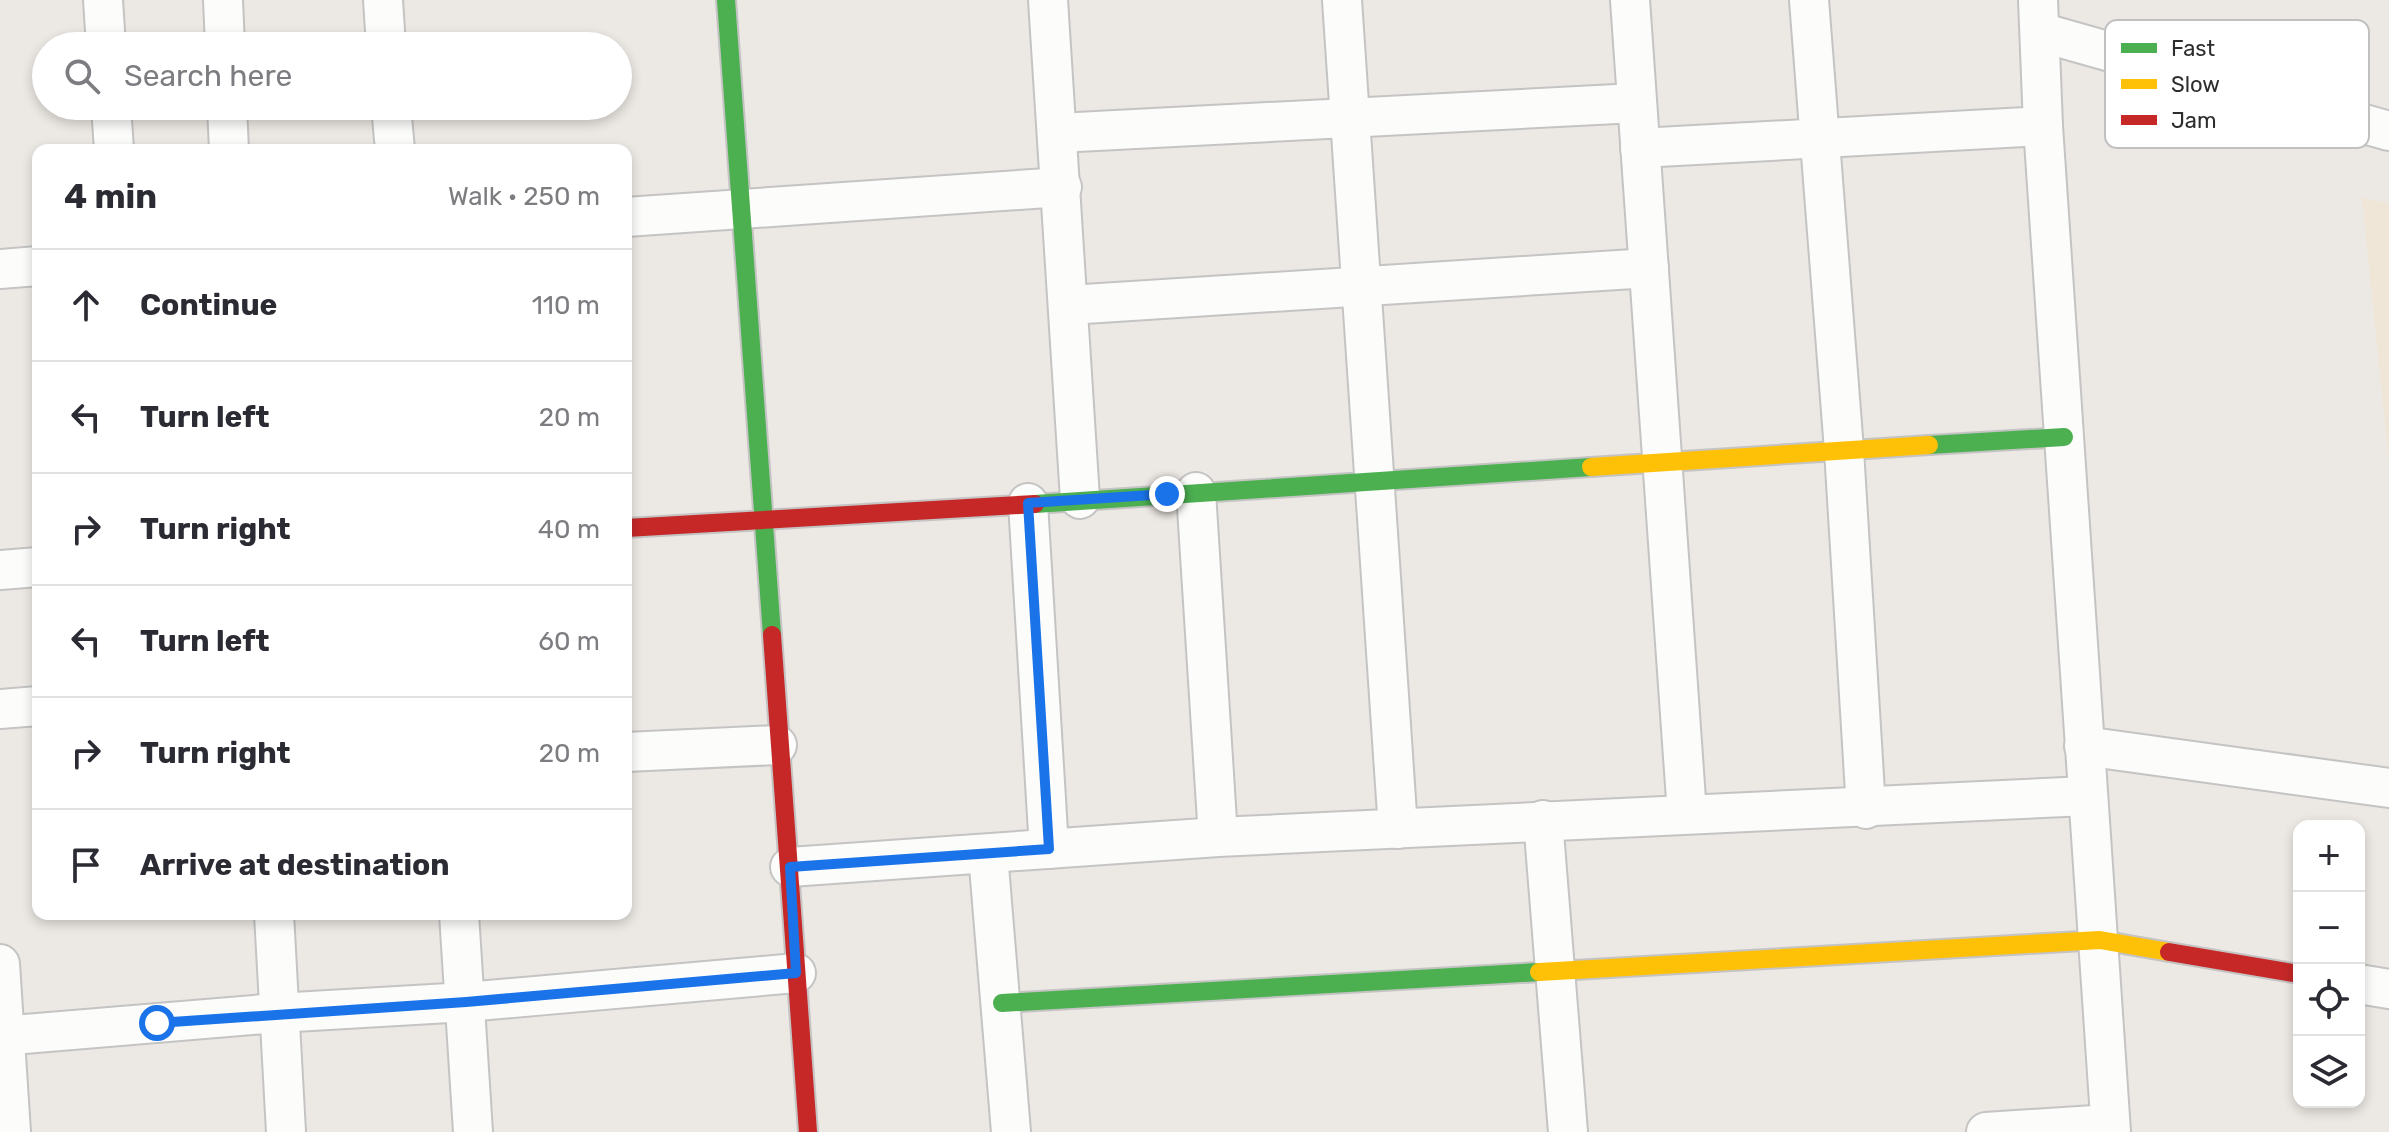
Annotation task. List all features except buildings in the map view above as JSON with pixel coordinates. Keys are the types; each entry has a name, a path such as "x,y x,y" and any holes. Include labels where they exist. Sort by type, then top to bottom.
{"street":[{"path":"103,0 105,32"},
{"path":"223,0 224,32"},
{"path":"383,0 385,32"},
{"path":"726,0 777,745 790,867 808,1132"},
{"path":"1048,0 1080,499"},
{"path":"1342,0 1358,285 1398,829"},
{"path":"1630,0 1687,814"},
{"path":"1809,0 1844,450 1866,809"},
{"path":"1986,1132 2110,1128 2100,940 2087,796 2043,126 2039,16 2105,38"},
{"path":"1058,133 1636,103"},
{"path":"112,120 114,144"},
{"path":"228,120 229,144"},
{"path":"392,120 394,144"},
{"path":"2369,124 2389,131"},
{"path":"1640,148 2043,126"},
{"path":"632,216 1062,187"},
{"path":"0,269 32,266"},
{"path":"1069,305 1649,268"},
{"path":"632,528 1196,492 1375,484 1663,461 2064,437"},
{"path":"1196,492 1218,837"},
{"path":"1028,503 1049,849"},
{"path":"0,570 32,567"},
{"path":"0,709 32,706"},
{"path":"632,752 777,745"},
{"path":"2084,746 2389,788"},
{"path":"790,867 1218,837 1543,820 1866,809 2087,796"},
{"path":"1543,820 1568,1132"},
{"path":"988,854 1011,1132"},
{"path":"274,920 286,1132"},
{"path":"459,920 473,1132"},
{"path":"1002,1003 2100,940 2293,973"},
{"path":"0,964 11,1132"},
{"path":"3,1036 277,1013 466,1002 796,973"},
{"path":"2365,985 2389,989"}],"shaded area":[{"path":"2362,198 2389,203 2389,463"}],"traffic: fast":[{"path":"726,0 772,635"},
{"path":"1929,445 2064,437"},
{"path":"1035,504 1591,467"},
{"path":"1002,1003 1539,972"}],"traffic: slow":[{"path":"1591,467 1929,445"},
{"path":"1539,972 2100,940 2169,952"}],"traffic: jam":[{"path":"632,528 1035,504"},
{"path":"772,635 808,1132"},
{"path":"2169,952 2293,973"}],"route":[{"path":"157,1023 466,1002 796,973 790,867 1049,849 1028,503 1167,494"}]}
